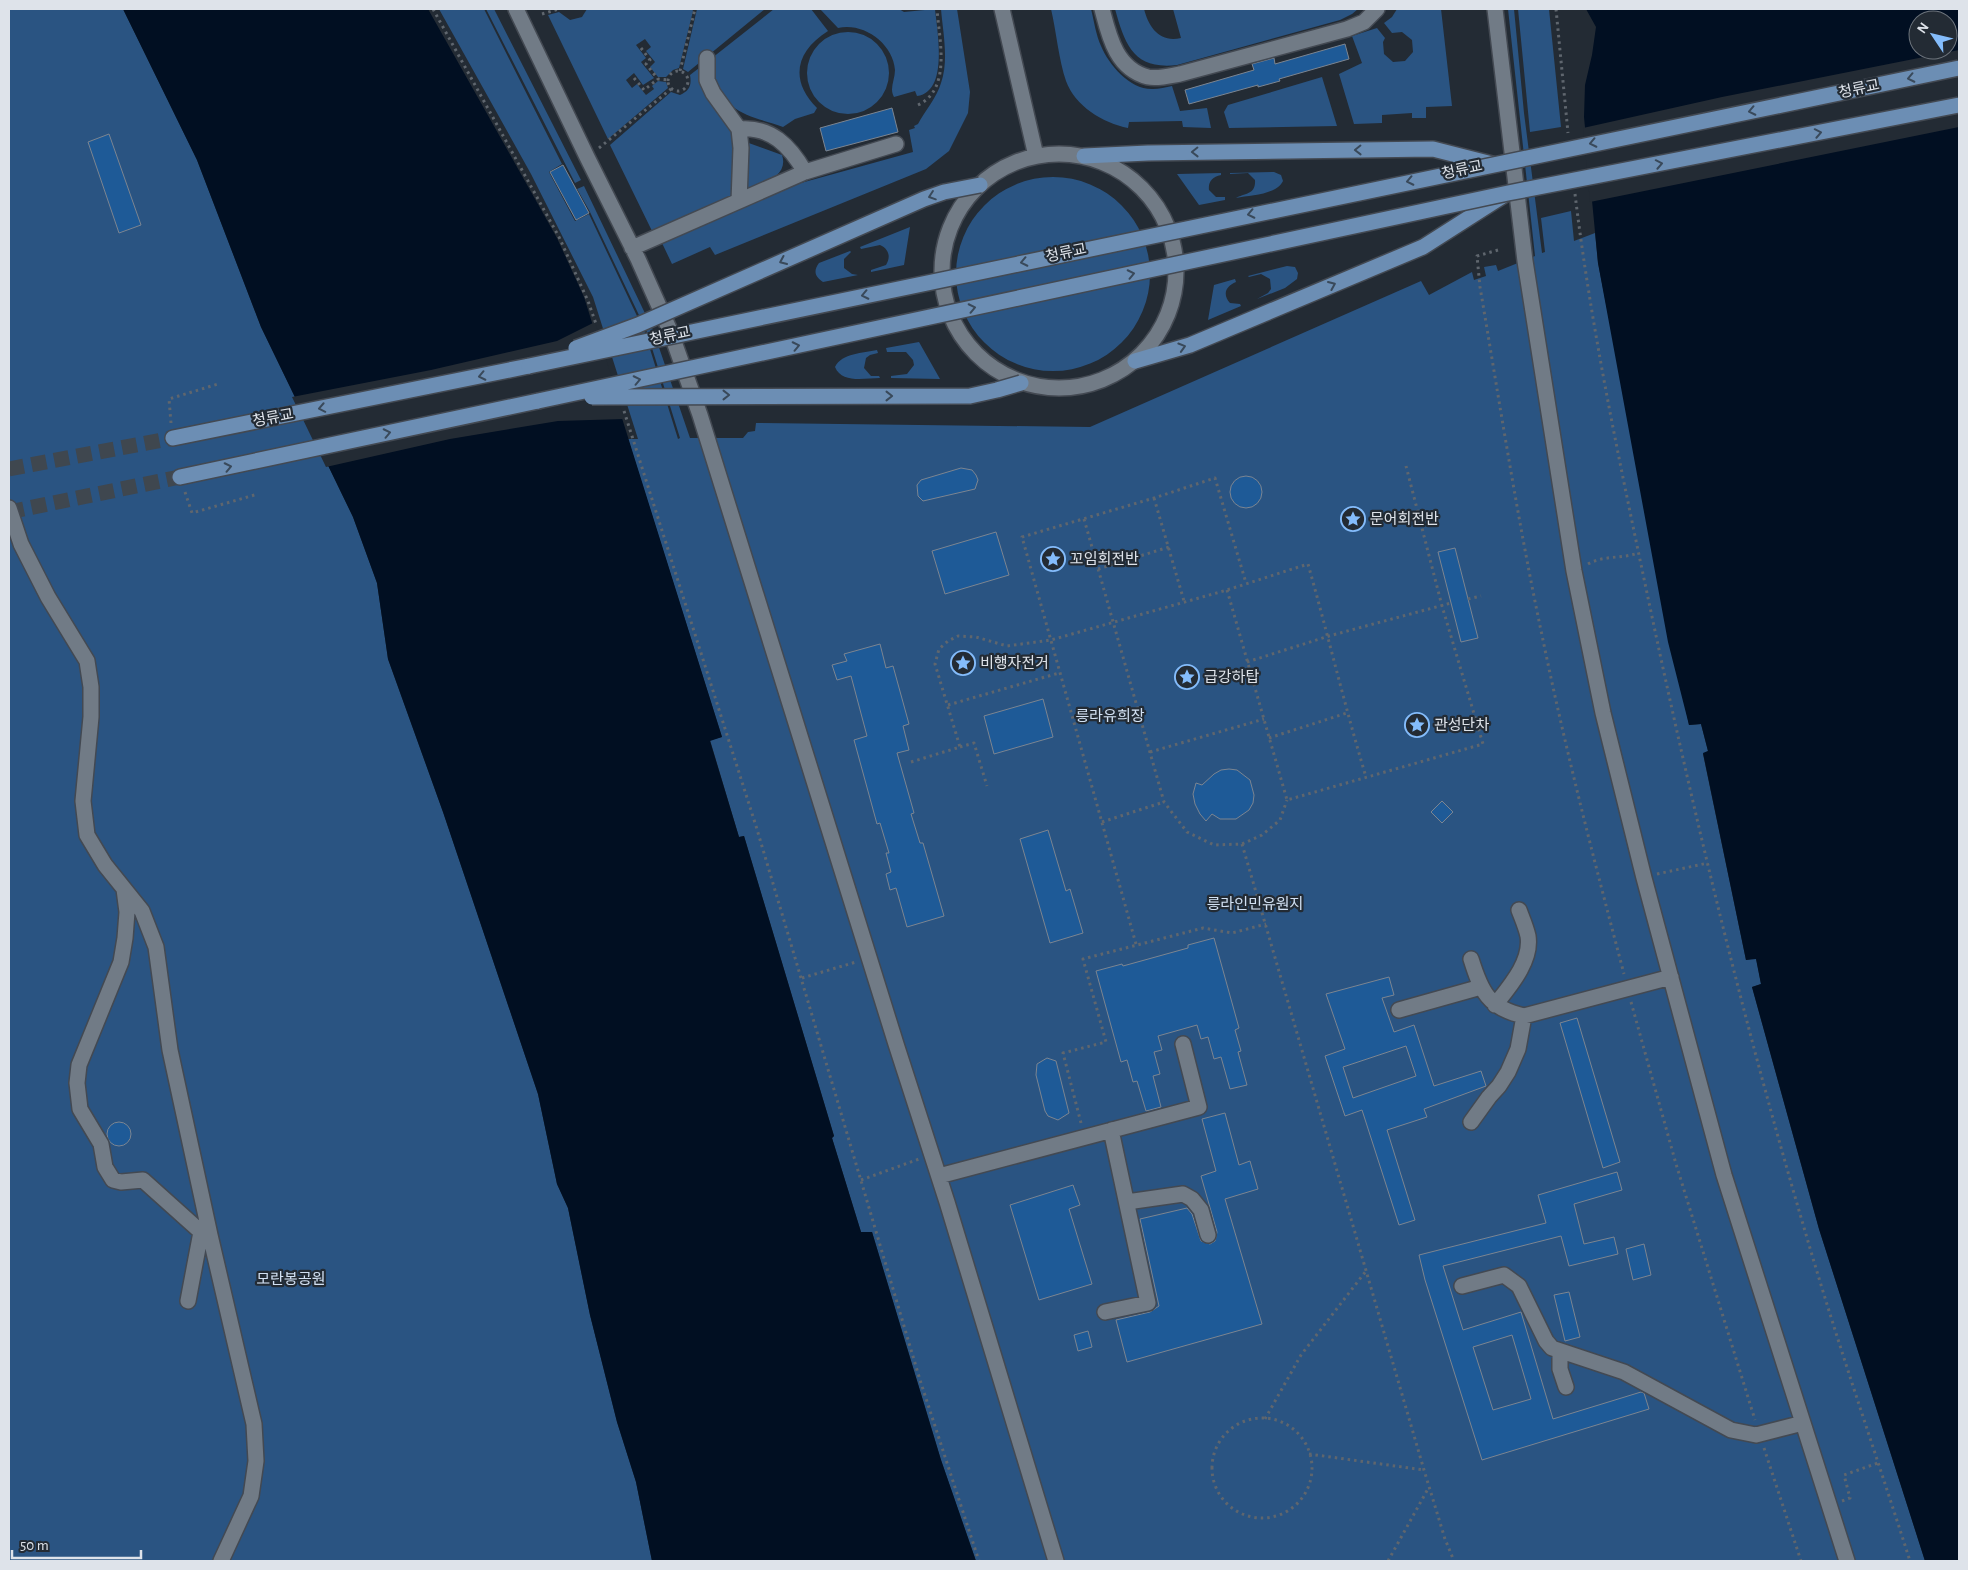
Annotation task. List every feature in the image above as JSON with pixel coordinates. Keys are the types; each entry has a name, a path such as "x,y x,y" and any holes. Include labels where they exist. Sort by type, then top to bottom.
{"main road":[{"name":"청류교","path":"173,438 529,366 1959,68"},
{"path":"180,477 1508,193 1959,105"},
{"path":"1084,156 1148,153 1433,150 1492,164"},
{"path":"529,366 638,325 924,199 944,192 980,185"},
{"path":"1135,361 1190,345 1423,246 1508,193"},
{"path":"538,401 604,396 970,396 1021,383"}],"street":[{"path":"516,9 632,248 671,333 700,415 939,1176 1056,1561"},
{"path":"1002,9 1036,156"},
{"path":"1102,9 1110,38 1120,58 1130,68 1149,77 1180,74 1347,29 1364,22 1377,9"},
{"path":"1495,9 1525,261 1574,571 1603,713 1724,1175 1847,1561"},
{"path":"707,58 707,80 712,93 739,129 741,148 739,201"},
{"path":"739,129 760,130 781,141 794,153 805,172"},
{"path":"632,248 805,172 896,144"},
{"path":"1056,154 1084,156 1112,166 1137,182 1160,210 1173,242 1176,260 1177,278 1169,313 1159,334 1135,361 1115,375 1080,387 1044,388 1021,383 990,367 977,356 956,328 944,296 942,279 945,245 958,213 980,185 1011,164 1036,156 1056,154"},
{"path":"9,508 20,544 48,598 87,661 92,686 83,801 87,834 105,865 142,911 156,948 170,1050 205,1234 254,1424 256,1461 251,1496 221,1561"},
{"path":"123,888 127,912 126,938 121,962 79,1065 77,1083 80,1109 101,1144 105,1167 112,1180 121,1182 143,1180 205,1234"},
{"path":"1495,1005 1512,983 1524,961 1528,948 1528,936 1519,910"},
{"path":"1471,959 1486,997 1495,1005 1510,1013 1524,1016 1628,990 1671,977"},
{"path":"1399,1010 1481,987"},
{"path":"1471,1122 1508,1072 1518,1050 1524,1016"},
{"path":"939,1176 1199,1107 1183,1044"},
{"path":"1105,1312 1148,1303 1111,1130"},
{"path":"1126,1202 1183,1194 1192,1199 1200,1210 1208,1235"},
{"path":"188,1301 205,1234"},
{"path":"1462,1286 1504,1275 1519,1286 1546,1341 1552,1348 1624,1372 1732,1430 1750,1435 1759,1435 1803,1423"},
{"path":"1560,1351 1560,1368 1566,1387"}],"path":[{"path":"432,9 559,236 588,301 597,328"},
{"path":"542,14 558,9"},
{"path":"680,71 695,9"},
{"path":"918,104 925,101 937,86 941,70 937,9"},
{"path":"1556,9 1563,90"},
{"path":"641,48 650,60 646,64 658,79"},
{"path":"668,80 672,74 680,71"},
{"path":"668,80 671,88 676,91 683,90 687,86 688,81 686,75 680,71"},
{"path":"634,78 644,90 658,79 668,80"},
{"path":"587,157 671,88"},
{"path":"1582,245 1614,436 1683,764 1767,1098 1798,1207 1910,1561"},
{"path":"1498,250 1476,256 1480,287 1520,523 1543,640 1598,878 1676,1164 1759,1435 1801,1561"},
{"path":"173,438 169,399 218,384"},
{"path":"624,410 756,826 920,1380 979,1561"},
{"path":"1287,800 1483,744 1442,606 1406,466"},
{"path":"180,477 192,513 258,494"},
{"path":"1136,944 1022,537 1215,478 1246,583"},
{"path":"1154,498 1184,601"},
{"path":"1084,519 1164,802 1187,832 1214,845 1242,844 1262,836 1280,820 1287,800 1227,590"},
{"path":"1098,569 1169,547"},
{"path":"1598,558 1630,556 1638,553"},
{"path":"960,747 936,664 939,649 948,641 958,636 976,637 1007,646 1051,640 1227,590 1308,564 1329,636 1347,713 1366,777"},
{"path":"1468,599 1481,596"},
{"path":"1247,662 1329,636 1452,604"},
{"path":"948,705 1059,673"},
{"path":"1269,738 1347,713"},
{"path":"1150,752 1264,719"},
{"path":"911,762 974,743 987,786"},
{"path":"1102,822 1164,802"},
{"path":"1242,844 1429,1487 1454,1561"},
{"path":"1671,871 1708,863"},
{"path":"1082,1126 1063,1053 1106,1042 1083,959 1203,928 1232,933 1266,924"},
{"path":"802,978 852,963"},
{"path":"861,1180 912,1162"},
{"path":"1265,1419 1301,1355 1366,1270"},
{"path":"1265,1419 1283,1423 1302,1438 1309,1454 1312,1472 1304,1495 1296,1504 1287,1512 1276,1517 1264,1519 1240,1514 1230,1508 1222,1499 1214,1482 1212,1465 1214,1453 1219,1442 1227,1432 1248,1420 1265,1419"},
{"path":"1309,1454 1424,1470"},
{"path":"1829,1505 1850,1498 1844,1475 1878,1463"},
{"path":"1388,1561 1429,1487"}],"green space":[{"name":"모란봉공원","path":"9,9 123,9 197,160 261,327 353,517 377,583 388,659 443,812 538,1094 557,1184 568,1208 590,1315 617,1422 636,1482 652,1561 9,1561"},
{"name":"릉라인민유원지","path":"439,9 484,9 562,164 549,172 575,221 589,214 645,333 678,439 680,438 647,332 590,212 577,189 584,186 653,330 690,438 743,438 748,432 755,431 756,423 1090,427 1421,281 1429,295 1472,272 1474,280 1486,276 1484,267 1496,265 1498,271 1535,256 1508,9 1514,9 1524,113 1542,253 1545,252 1541,218 1571,211 1574,241 1595,233 1598,263 1689,725 1701,724 1708,751 1703,754 1746,960 1756,958 1761,984 1752,987 1819,1229 1925,1561 976,1561 941,1460 872,1232 861,1232 744,836 739,837 710,740 722,737 628,439 638,439 593,297 531,174"},
{"path":"486,9 494,9 581,180 575,183"},
{"path":"587,9 692,9 693,11 679,68 673,70 666,77 658,77 650,67 655,62 646,51 651,47 645,39 636,45 646,58 641,62 654,78 643,85 634,73 626,80 632,88 637,84 646,95 654,89 652,86 658,81 666,82 668,88 608,139 548,15 559,12 570,20 582,17"},
{"path":"697,9 765,9 688,72 683,69"},
{"path":"774,9 811,9 828,31 809,48 800,66 802,87 817,108 814,113 795,119 783,127 737,110 712,82 712,58"},
{"path":"820,9 899,9 904,12 935,9 939,59 934,84 927,92 917,96 915,91 894,97 892,90 895,70 893,60 883,43 857,28 838,28"},
{"path":"941,9 957,9 970,92 968,113 949,151 926,169 715,255 710,247 672,264 662,243 790,186 913,152 909,130 915,128 914,126 918,124 931,104 939,88 945,65"},
{"path":"1051,9 1091,9 1101,46 1109,61 1121,75 1144,88 1155,89 1172,86 1180,111 1207,108 1211,128 1183,127 1182,121 1129,122 1128,128 1109,122 1091,112 1076,98 1066,81"},
{"path":"1115,9 1144,9 1152,28 1156,32 1161,36 1174,39 1181,38 1173,9 1358,9 1340,20 1177,65 1162,66 1141,59 1134,52 1123,34"},
{"path":"1397,9 1441,9 1452,106 1426,107 1426,118 1412,118 1412,113 1382,115 1382,123 1354,124 1339,74 1362,63 1352,36 1377,28 1385,38 1383,42 1384,54 1393,62 1405,61 1413,52 1412,40 1402,32 1392,33 1384,23 1392,17"},
{"path":"1518,9 1549,9 1561,127 1530,132"},
{"path":"848,32 864,35 877,44 886,57 889,73 886,89 877,102 864,111 848,114 832,111 819,102 810,89 807,73 810,57 819,44 832,35"},
{"path":"703,65 714,104 731,132 736,147 734,190 724,202 652,231 610,145 671,92 680,95 686,92 691,82 690,75"},
{"path":"1322,77 1337,126 1229,128 1224,112 1228,105"},
{"path":"746,142 782,155 783,162 782,168 774,178 747,188 745,173"},
{"path":"1274,172 1281,175 1283,181 1280,186 1262,194 1236,198 1252,191 1255,180 1248,173 1230,173"},
{"path":"1221,173 1221,175 1211,180 1209,190 1216,197 1225,197 1225,200 1199,205 1177,174"},
{"path":"1053,177 1081,181 1099,189 1114,199 1128,213 1138,228 1146,246 1150,274 1146,302 1138,320 1128,335 1114,349 1099,359 1081,367 1053,371 1025,367 1007,359 992,349 978,335 968,320 960,302 956,274 960,246 968,228 978,213 992,199 1007,189 1025,181"},
{"path":"910,227 904,265 871,272 871,270 886,265 888,253 880,245 861,249 860,247"},
{"path":"850,251 844,259 844,268 852,274 858,275 823,282 818,278 816,271 819,263"},
{"path":"1287,266 1295,267 1298,273 1297,279 1285,288 1257,299 1268,293 1271,289 1270,279 1261,274 1248,276"},
{"path":"1235,279 1236,282 1226,291 1226,296 1230,303 1240,304 1241,306 1208,320 1214,285"},
{"path":"919,342 940,379 891,378 891,376 907,374 914,365 913,360 906,352 887,352 886,348"},
{"path":"877,350 878,353 866,358 864,368 871,376 879,376 880,378 848,378 838,372 835,367 838,362 848,356"}],"shaded area":[{"path":"123,9 428,9 557,238 584,297 722,737 710,741 739,837 744,836 861,1232 872,1232 941,1460 976,1561 652,1561 636,1482 617,1422 590,1315 568,1208 557,1184 538,1094 443,812 388,659 377,583 353,517 261,327 197,160"},
{"path":"1586,9 1959,9 1959,1561 1925,1561 1819,1229 1752,987 1761,984 1756,959 1746,960 1703,753 1708,751 1701,724 1689,725 1668,642 1598,263 1584,117 1585,85 1596,27"}],"pier":[{"path":"1958,50 1959,127 1590,202 1583,128 1722,97 1909,60 1958,60"},
{"path":"595,322 624,419 558,421 450,439 326,467 292,397 431,370 557,341"}],"building":[{"path":"1345,44 1349,59 1279,79 1280,81 1258,87 1258,85 1189,104 1185,90 1254,70 1252,64 1274,58 1275,64"},
{"path":"892,108 898,132 826,151 820,128"},
{"path":"109,134 141,225 119,233 88,142"},
{"path":"563,165 589,213 576,220 550,172"},
{"path":"961,468 972,470 976,475 978,480 975,489 923,501 918,496 917,485 921,480"},
{"path":"1246,476 1258,480 1262,492 1258,504 1246,508 1234,504 1230,492 1234,480"},
{"path":"996,532 1009,575 945,594 932,551"},
{"path":"1455,548 1478,638 1461,642 1438,552"},
{"path":"880,644 886,668 893,666 909,724 903,726 909,750 897,753 914,813 911,814 920,843 923,843 944,916 907,927 896,888 890,890 886,874 891,872 886,853 889,853 880,823 877,824 854,740 867,736 851,676 837,680 832,665 847,661 844,654"},
{"path":"1043,699 1053,737 994,754 984,716"},
{"path":"1221,770 1237,770 1250,780 1254,795 1253,803 1249,810 1236,819 1220,819 1212,814 1206,821 1195,804 1193,794 1196,783 1202,785 1214,774"},
{"path":"1442,801 1453,812 1442,823 1431,812"},
{"path":"1048,830 1066,891 1070,889 1083,933 1050,943 1020,839"},
{"path":"1214,938 1239,1028 1235,1030 1241,1051 1238,1052 1247,1085 1230,1089 1221,1057 1214,1059 1208,1037 1201,1039 1197,1025 1158,1036 1162,1050 1154,1052 1160,1074 1153,1076 1161,1107 1146,1111 1137,1081 1133,1082 1127,1060 1121,1062 1096,971 1122,964 1123,966 1188,948 1188,945"},
{"path":"1389,977 1394,995 1382,998 1394,1032 1414,1025 1434,1086 1481,1071 1486,1086 1424,1109 1427,1117 1387,1130 1415,1220 1399,1225 1362,1110 1345,1116 1325,1056 1345,1049 1326,994","holes":["1406,1046 1416,1076 1353,1098 1343,1067"]},
{"path":"1577,1018 1620,1162 1603,1168 1560,1023"},
{"path":"1047,1058 1056,1061 1069,1113 1058,1120 1048,1116 1045,1111 1036,1075 1037,1064"},
{"path":"1225,1113 1239,1165 1250,1161 1258,1189 1225,1199 1262,1324 1127,1362 1116,1320 1150,1312 1159,1306 1140,1219 1187,1208 1192,1214 1201,1241 1210,1244 1215,1241 1217,1232 1201,1176 1216,1171 1202,1119"},
{"path":"119,1122 128,1125 131,1134 128,1143 119,1146 110,1143 107,1134 110,1125"},
{"path":"1617,1172 1622,1190 1574,1204 1584,1244 1614,1237 1618,1254 1569,1266 1561,1236 1443,1266 1463,1330 1521,1312 1553,1419 1641,1392 1644,1393 1649,1409 1482,1460 1425,1280 1419,1255 1546,1223 1538,1195","holes":["1512,1335 1531,1399 1493,1410 1473,1347"]},
{"path":"1073,1185 1080,1205 1069,1209 1092,1284 1039,1300 1010,1205"},
{"path":"1644,1244 1651,1275 1633,1280 1626,1249"},
{"path":"1569,1292 1580,1337 1565,1341 1554,1295"},
{"path":"1088,1331 1092,1347 1078,1351 1074,1335"}],"tunnel":[{"path":"9,469 173,438"},
{"path":"9,512 180,477"}],"place":[{"name":"문어회전반","path":"1353,519"},
{"name":"꼬임회전반","path":"1053,559"},
{"name":"비행자전거","path":"963,663"},
{"name":"급강하탑","path":"1187,677"},
{"name":"관성단차","path":"1417,725"}],"park label":[{"name":"릉라유희장","path":"1110,716"}]}
